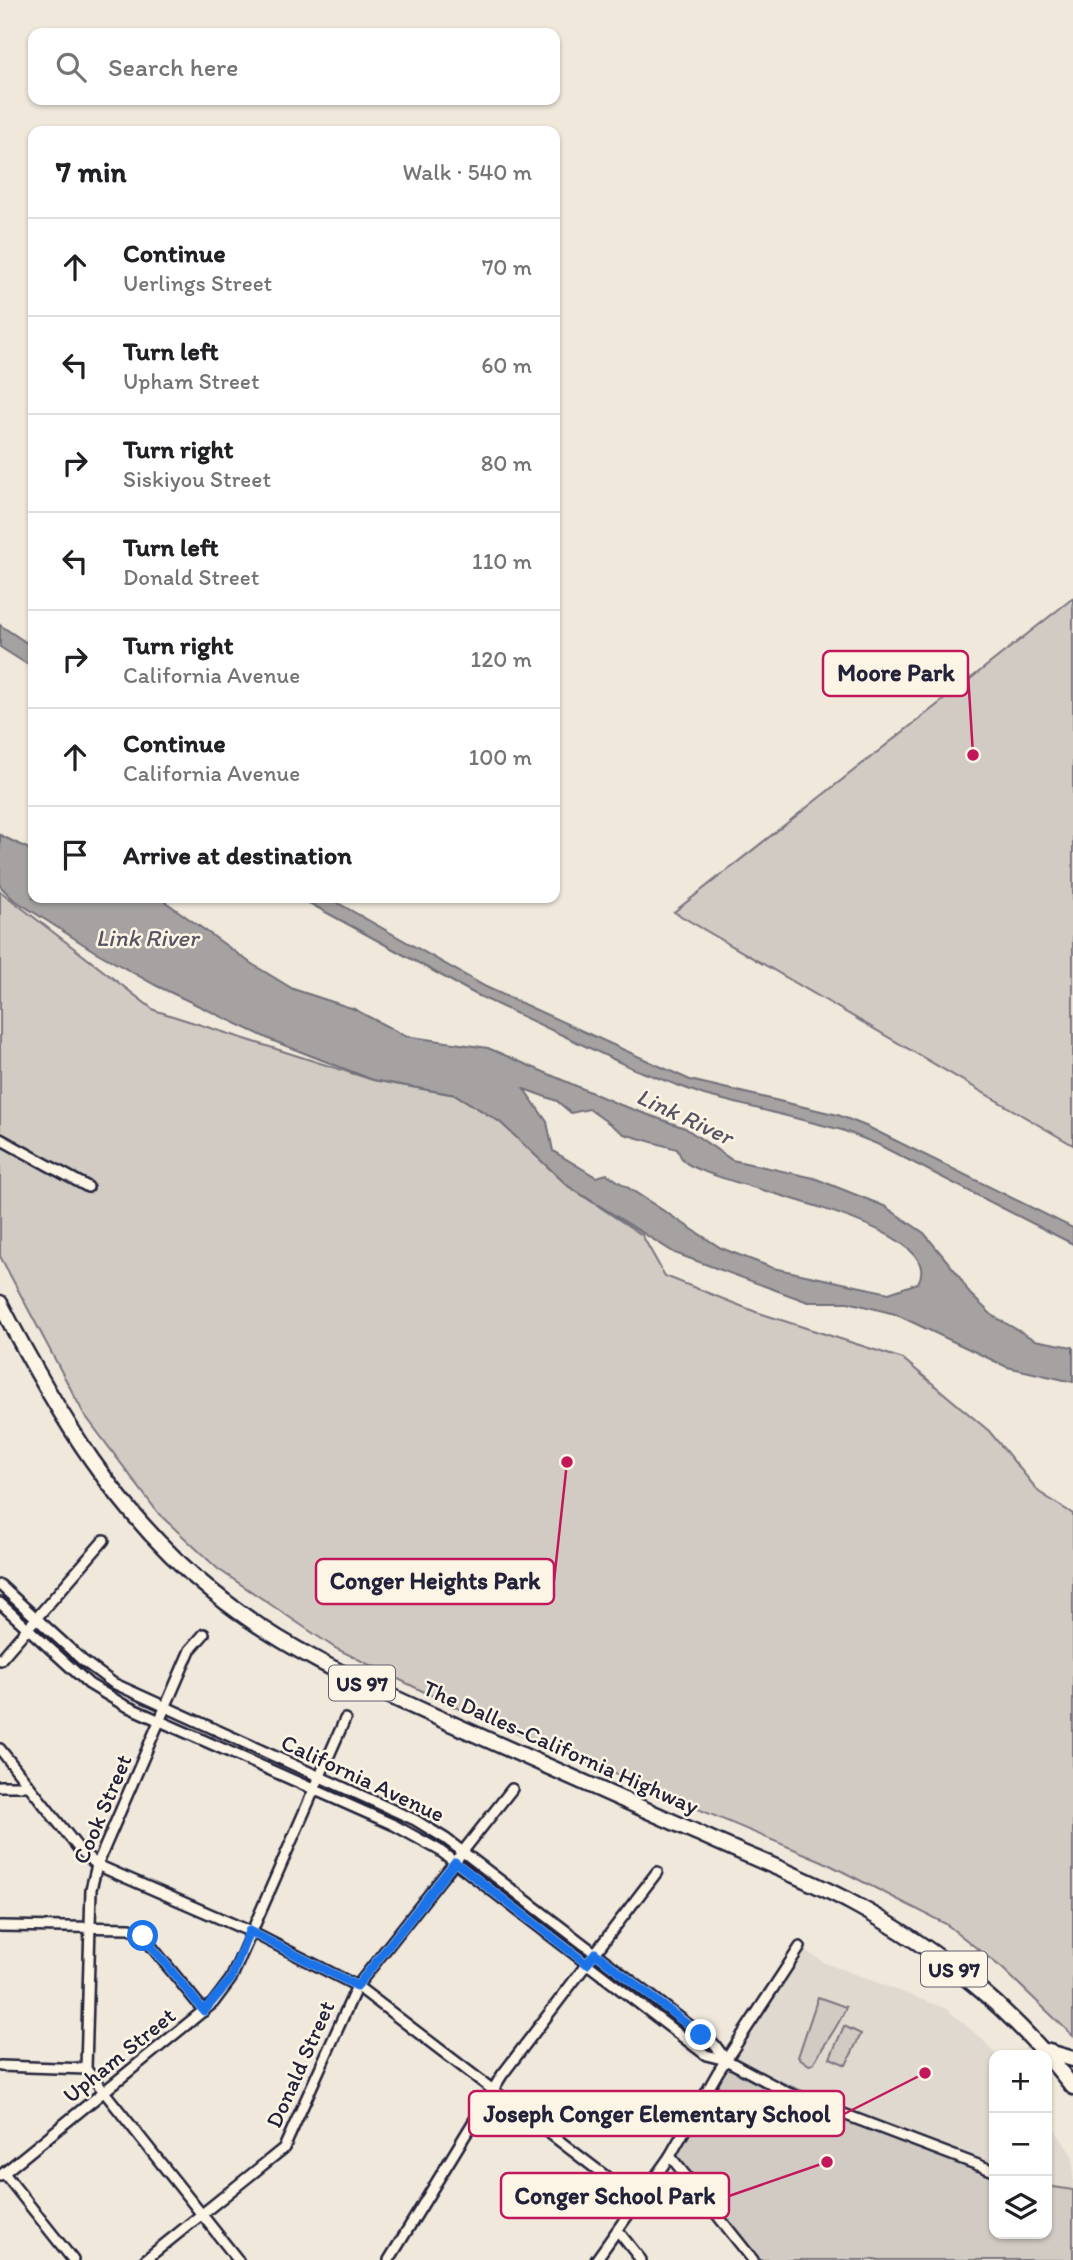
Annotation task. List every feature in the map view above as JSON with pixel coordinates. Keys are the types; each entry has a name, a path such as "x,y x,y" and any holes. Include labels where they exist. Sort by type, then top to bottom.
{"highway":[{"name":"The Dalles-California Highway","path":"0,1303 61,1414 120,1498 190,1573 242,1614 330,1669 852,1902 937,1956 1000,2004 1044,2050"},
{"path":"1052,2053 1073,2059"},
{"name":"The Dalles-California Highway","path":"1052,2060 1073,2087"}],"street":[{"path":"0,1139 88,1187"},
{"path":"0,1660 104,1540"},
{"name":"California Avenue","path":"0,1585 97,1672 166,1709 415,1820 463,1852 714,2044 726,2060"},
{"name":"California Avenue","path":"0,1603 89,1684 160,1722 409,1832 455,1862 706,2055 726,2060 788,2092 989,2169"},
{"name":"Cook Street","path":"86,2069 91,1889 97,1865 190,1650 204,1634"},
{"name":"Upham Street","path":"2,2175 204,2011 231,1979 249,1931 345,1719"},
{"path":"0,1749 79,1849 97,1865 249,1931 357,1986 638,2201"},
{"path":"0,1786 29,1786"},
{"name":"Donald Street","path":"145,2260 284,2148 357,1986 512,1789"},
{"path":"390,2260 492,2090 657,1872"},
{"path":"0,1926 130,1928 143,1936 204,2011"},
{"path":"596,2260 670,2156 726,2060 800,1947"},
{"path":"0,2066 86,2069 238,2260"},
{"path":"670,2156 753,2260"},
{"path":"2,2175 73,2260"},
{"path":"618,2231 641,2260"}],"shaded area":[{"path":"1073,598 1073,1145 674,912"},
{"path":"0,891 154,1010 373,1080 456,1095 500,1122 568,1186 642,1235 665,1276 756,1312 903,1359 989,1431 1039,1492 1073,1514 1073,2036 1002,1968 946,1924 822,1861 455,1707 335,1648 218,1569 159,1514 84,1414 0,1256"},
{"path":"800,1947 825,1963 947,2009 992,2050 989,2050 989,2239 1052,2239 1052,2126 1073,2157 1073,2260 753,2260 718,2072"},
{"path":"818,1997 846,2007 813,2064 809,2065 798,2057"},
{"path":"844,2026 861,2034 846,2065 830,2058"},
{"path":"726,2060 989,2167 989,2239 1052,2239 1052,2187 1073,2190 1073,2260 753,2260 670,2156"}],"water":[{"path":"0,625 28,644 28,665 0,647"},
{"name":"Link River","path":"0,835 28,849 28,903 167,903 252,964 293,989 354,1009 405,1036 488,1048 618,1104 685,1128 732,1160 814,1178 884,1206 924,1233 957,1273 970,1294 993,1316 1035,1340 1073,1347 1073,1382 1007,1367 895,1314 848,1302 808,1302 675,1253 568,1186 500,1122 456,1095 373,1080 271,1040 157,986 94,951 13,899 0,886","holes":["524,1089 557,1101 571,1113 589,1109 624,1134 677,1149 685,1162 705,1172 826,1209 867,1225 900,1242 919,1262 918,1283 889,1293 773,1268 721,1248 607,1174 596,1177 553,1151 547,1122"]},
{"path":"309,903 338,903 486,987 690,1080 838,1115 868,1127 1073,1228 1073,1244 877,1144 842,1130 704,1095 634,1069 475,994"}],"place":[{"name":"Moore Park","path":"973,755"},
{"name":"Conger Heights Park","path":"567,1462"},
{"name":"Joseph Conger Elementary School","path":"925,2073"},
{"name":"Conger School Park","path":"827,2162"}],"route":[{"path":"143,1936 204,2011 231,1979 249,1931 357,1986 455,1862 587,1964 595,1953 701,2035"}]}
